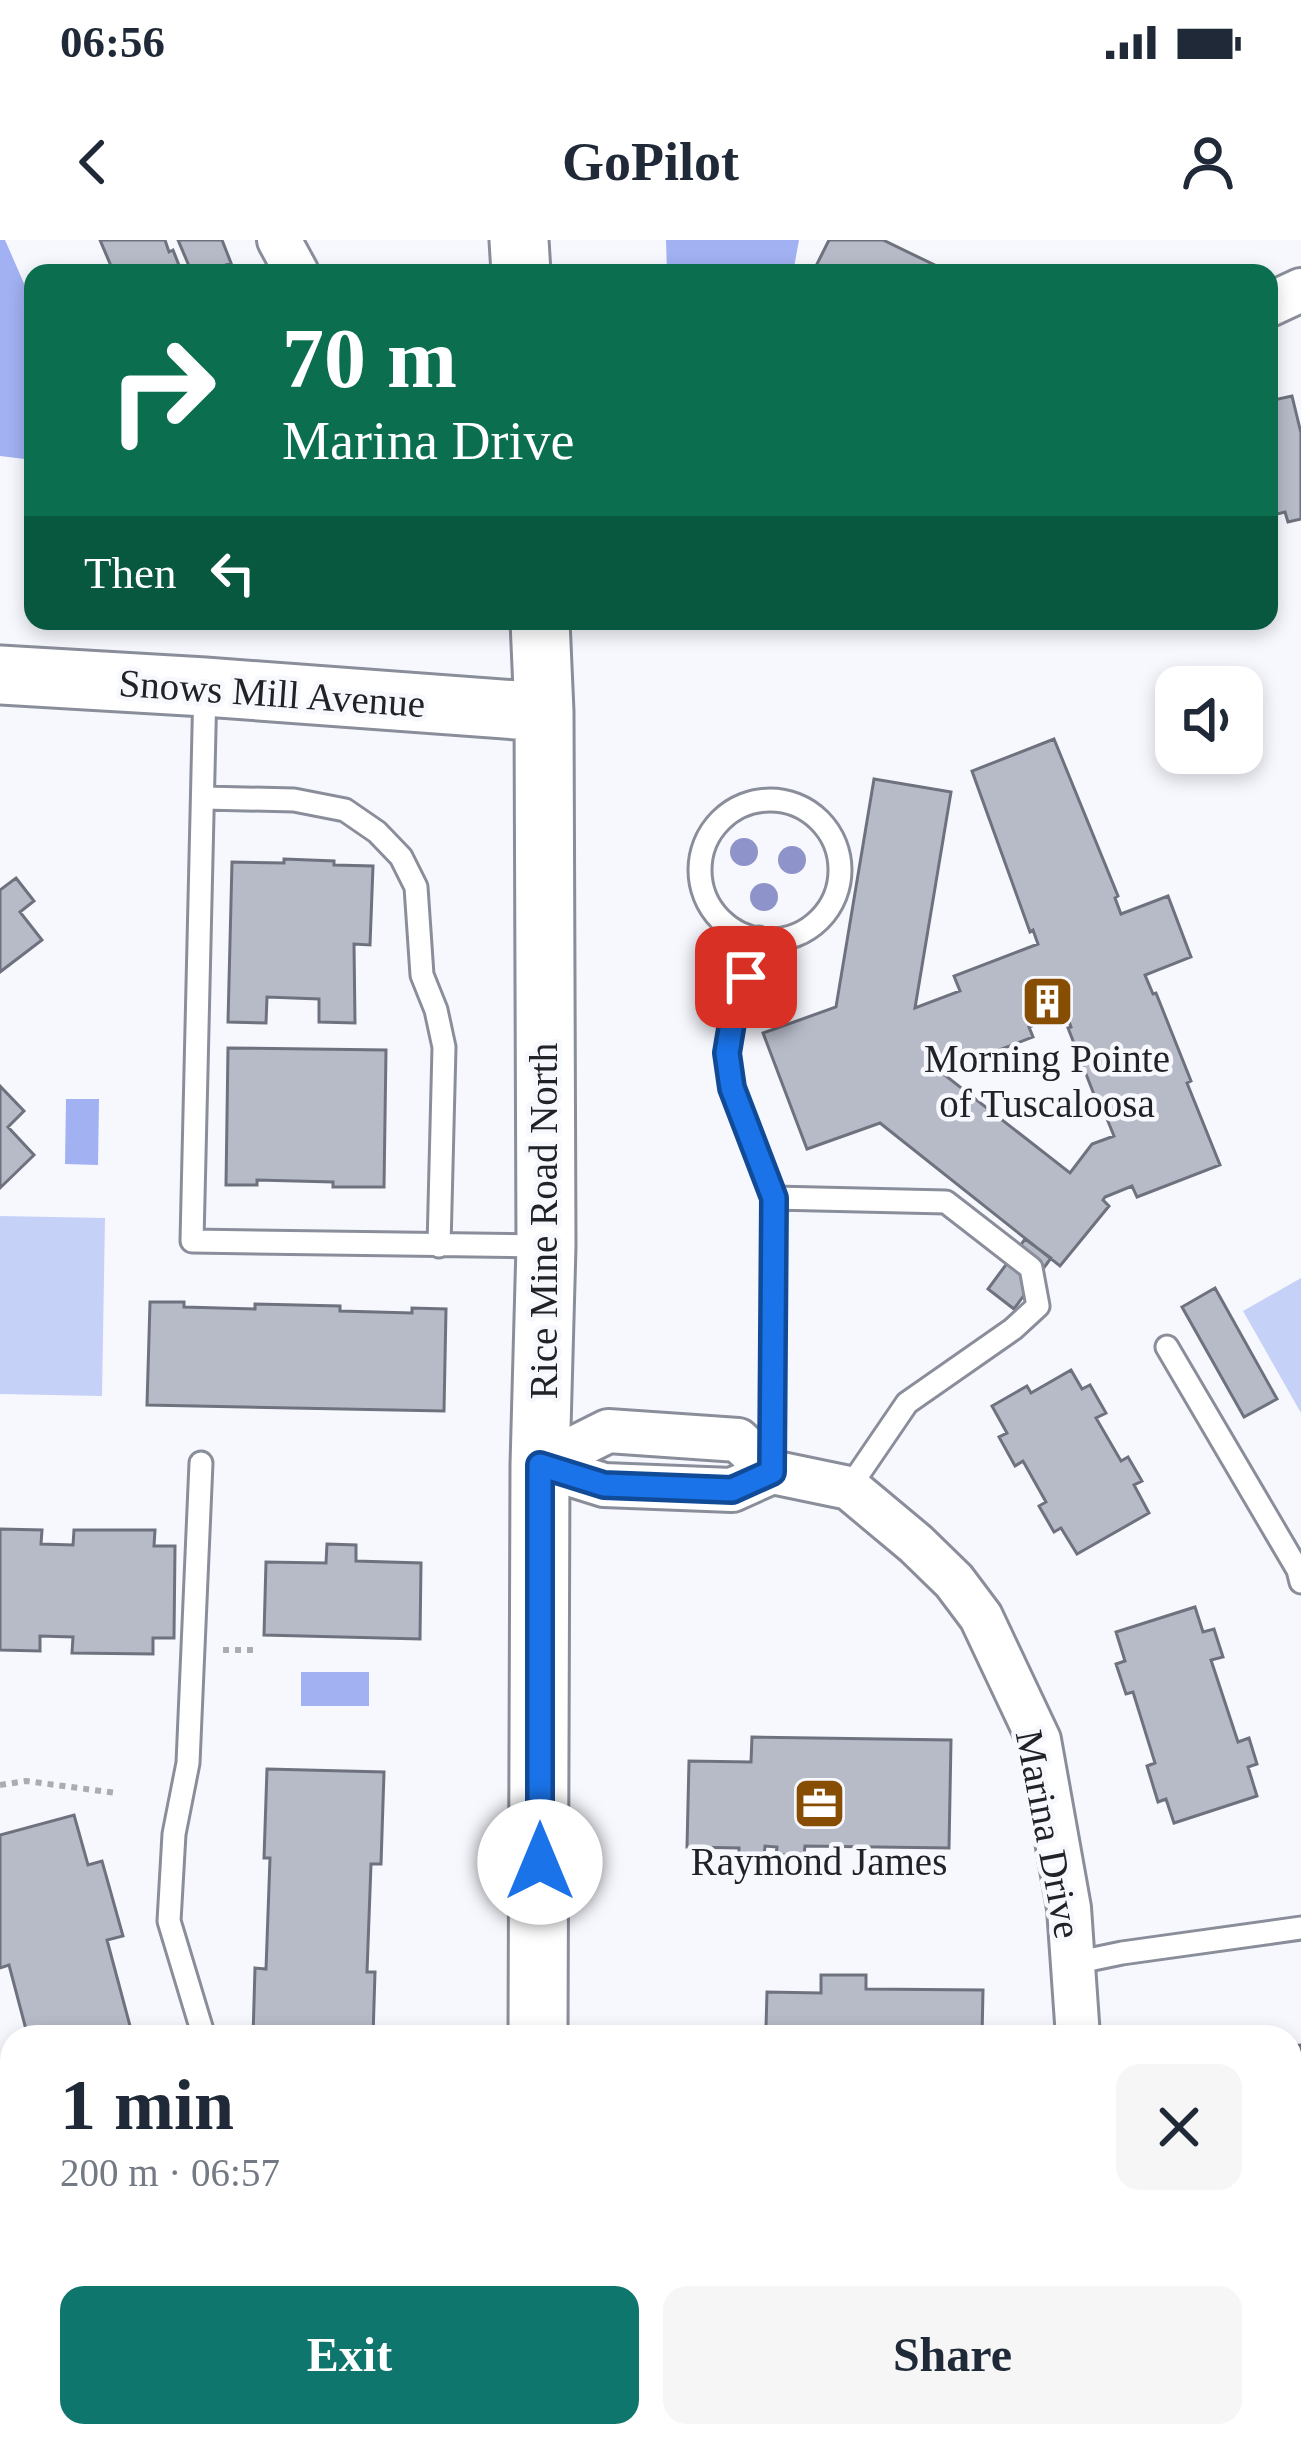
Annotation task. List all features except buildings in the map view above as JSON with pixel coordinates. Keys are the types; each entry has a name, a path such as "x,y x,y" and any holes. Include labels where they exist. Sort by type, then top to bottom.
{"main road":[{"name":"Rice Mine Road North","path":"538,2025 540,1465 546,1246 540,630"},
{"name":"Snows Mill Avenue","path":"0,675 544,712"}],"street":[{"name":"Marina Drive","path":"540,1465 604,1485 732,1490 772,1472 849,1488 954,1581 981,1617 1039,1740 1069,1908 1077,2025"}],"lane":[{"path":"205,687 192,1241 546,1246"},
{"path":"204,798 294,800 346,810 401,857 416,887 422,975 444,1047 440,1246"},
{"path":"779,800 818,818 831,836 840,879 821,918 804,932 783,939 759,938 740,934 708,904 700,861 706,840 736,808 779,800"},
{"path":"759,938 733,1017 727,1053 732,1088 774,1198 772,1472"},
{"path":"774,1198 946,1202 1031,1268 1038,1306 1013,1329 907,1402 849,1488"},
{"path":"1167,1347 1301,1582"},
{"path":"200,2025 170,1921 174,1834 188,1763 201,1463"},
{"path":"1074,1963 1301,1928"}],"path":[{"path":"223,1650 254,1650"},
{"path":"0,1785 26,1780 116,1793"}],"shaded area":[{"path":"0,1216 105,1218 102,1396 0,1394"},
{"path":"1301,1278 1301,1413 1243,1311"}],"water":[{"path":"0,240 5,240 24,283 24,459 0,456"},
{"path":"666,240 799,240 795,264 667,264"},
{"path":"66,1099 99,1099 98,1165 65,1164"},
{"path":"301,1672 369,1672 369,1706 301,1706"}],"place":[{"name":"Morning Pointe of Tuscaloosa","path":"1047,1001"},
{"name":"Raymond James","path":"819,1804"}],"route":[{"path":"540,1862 540,1465 604,1485 732,1490 772,1472 774,1198 732,1088 727,1053 746,977"}]}
